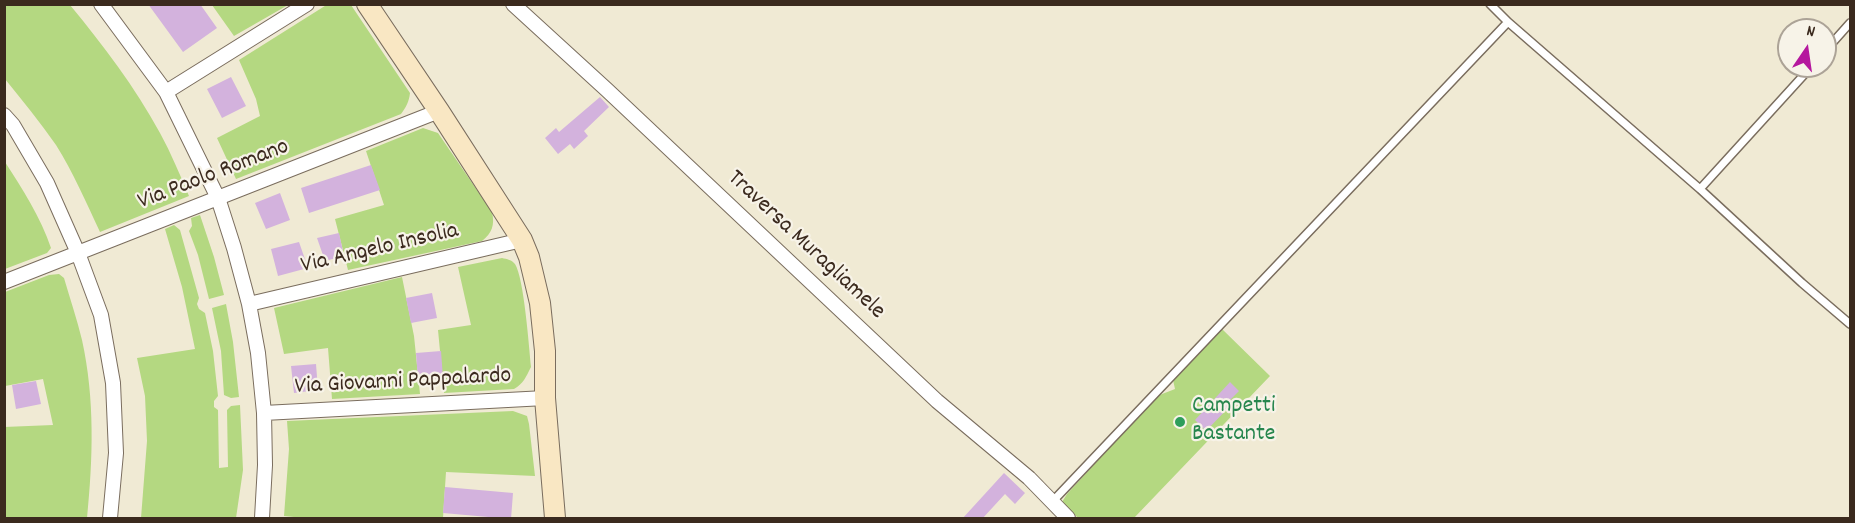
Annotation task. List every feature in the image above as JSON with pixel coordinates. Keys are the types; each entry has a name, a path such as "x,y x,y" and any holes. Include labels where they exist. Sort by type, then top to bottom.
{"main road":[{"path":"367,4 522,240 529,257 540,303 545,351 545,398 555,519"}],"street":[{"path":"101,4 166,92 218,198 249,304 258,353 264,413 265,465 262,519"},
{"path":"166,92 307,4"},
{"name":"Traversa Muragliamele","path":"513,4 937,401 1029,478 1068,519"},
{"name":"Via Paolo Romano","path":"4,282 439,111"},
{"path":"4,115 13,125 47,183 78,253 101,315 113,383 116,453 110,519"},
{"name":"Via Angelo Insolia","path":"249,304 522,240"},
{"name":"Via Giovanni Pappalardo","path":"264,413 545,398"}],"lane":[{"path":"1490,4 1700,189 1802,283 1851,324"},
{"path":"1052,502 1508,22"},
{"path":"1837,38 1851,23"},
{"path":"1700,189 1801,78"}],"green space":[{"path":"8,4 70,5 140,99 164,141 189,196 100,232 74,176 56,145 5,79 4,7"},
{"path":"328,4 351,5 410,93 406,107 401,114 236,179 217,138 260,116 256,99 239,60"},
{"path":"212,5 288,5 234,36"},
{"path":"423,128 438,133 492,212 493,225 490,232 482,241 348,270 335,219 384,205 366,151"},
{"path":"5,162 37,214 51,248 47,253 5,269"},
{"path":"200,215 224,295 209,299 198,255 189,231 192,226 191,218"},
{"path":"174,225 180,230 199,298 197,304 199,309 205,313 213,351 218,396 214,401 214,407 218,410 219,468 228,467 227,410 231,406 240,405 243,470 236,518 141,518 147,441 145,396 137,358 195,349 182,287 165,229"},
{"path":"502,258 515,264 521,283 531,367 526,377 514,389 444,393 438,330 471,325 458,267"},
{"path":"59,274 64,278 78,324 89,384 91,474 87,518 5,517 4,427 53,425 43,379 5,386 5,292 49,275"},
{"path":"402,277 414,336 420,394 332,399 328,348 284,354 274,308"},
{"path":"226,304 239,397 231,398 224,395 221,351 212,308"},
{"name":"Campetti Bastante","path":"1222,329 1270,376 1134,518 1078,518 1062,502 1067,494 1157,396 1175,389 1173,380"},
{"path":"513,411 527,416 535,476 446,472 443,518 284,516 289,449 287,421"}],"building":[{"path":"148,4 200,4 217,28 183,52"},
{"path":"231,77 246,106 222,118 207,89"},
{"path":"600,97 609,107 584,131 588,136 574,149 570,144 558,154 545,138 556,128 559,132"},
{"path":"371,165 380,190 309,213 301,188"},
{"path":"280,193 290,220 266,229 255,203"},
{"path":"339,233 344,256 325,261 317,238"},
{"path":"299,242 307,265 303,265 304,269 278,276 271,249"},
{"path":"432,293 437,318 411,323 406,298"},
{"path":"441,351 443,378 418,380 416,353"},
{"path":"316,364 318,390 294,393 291,366"},
{"path":"36,381 41,404 16,409 12,385"},
{"path":"1230,382 1239,391 1228,402 1231,405 1206,431 1195,420"},
{"path":"1004,473 1025,493 1015,504 1005,494 982,519 962,519"},
{"path":"445,487 513,493 511,519 443,513"}],"place":[{"name":"Campetti Bastante","path":"1180,422"}]}
